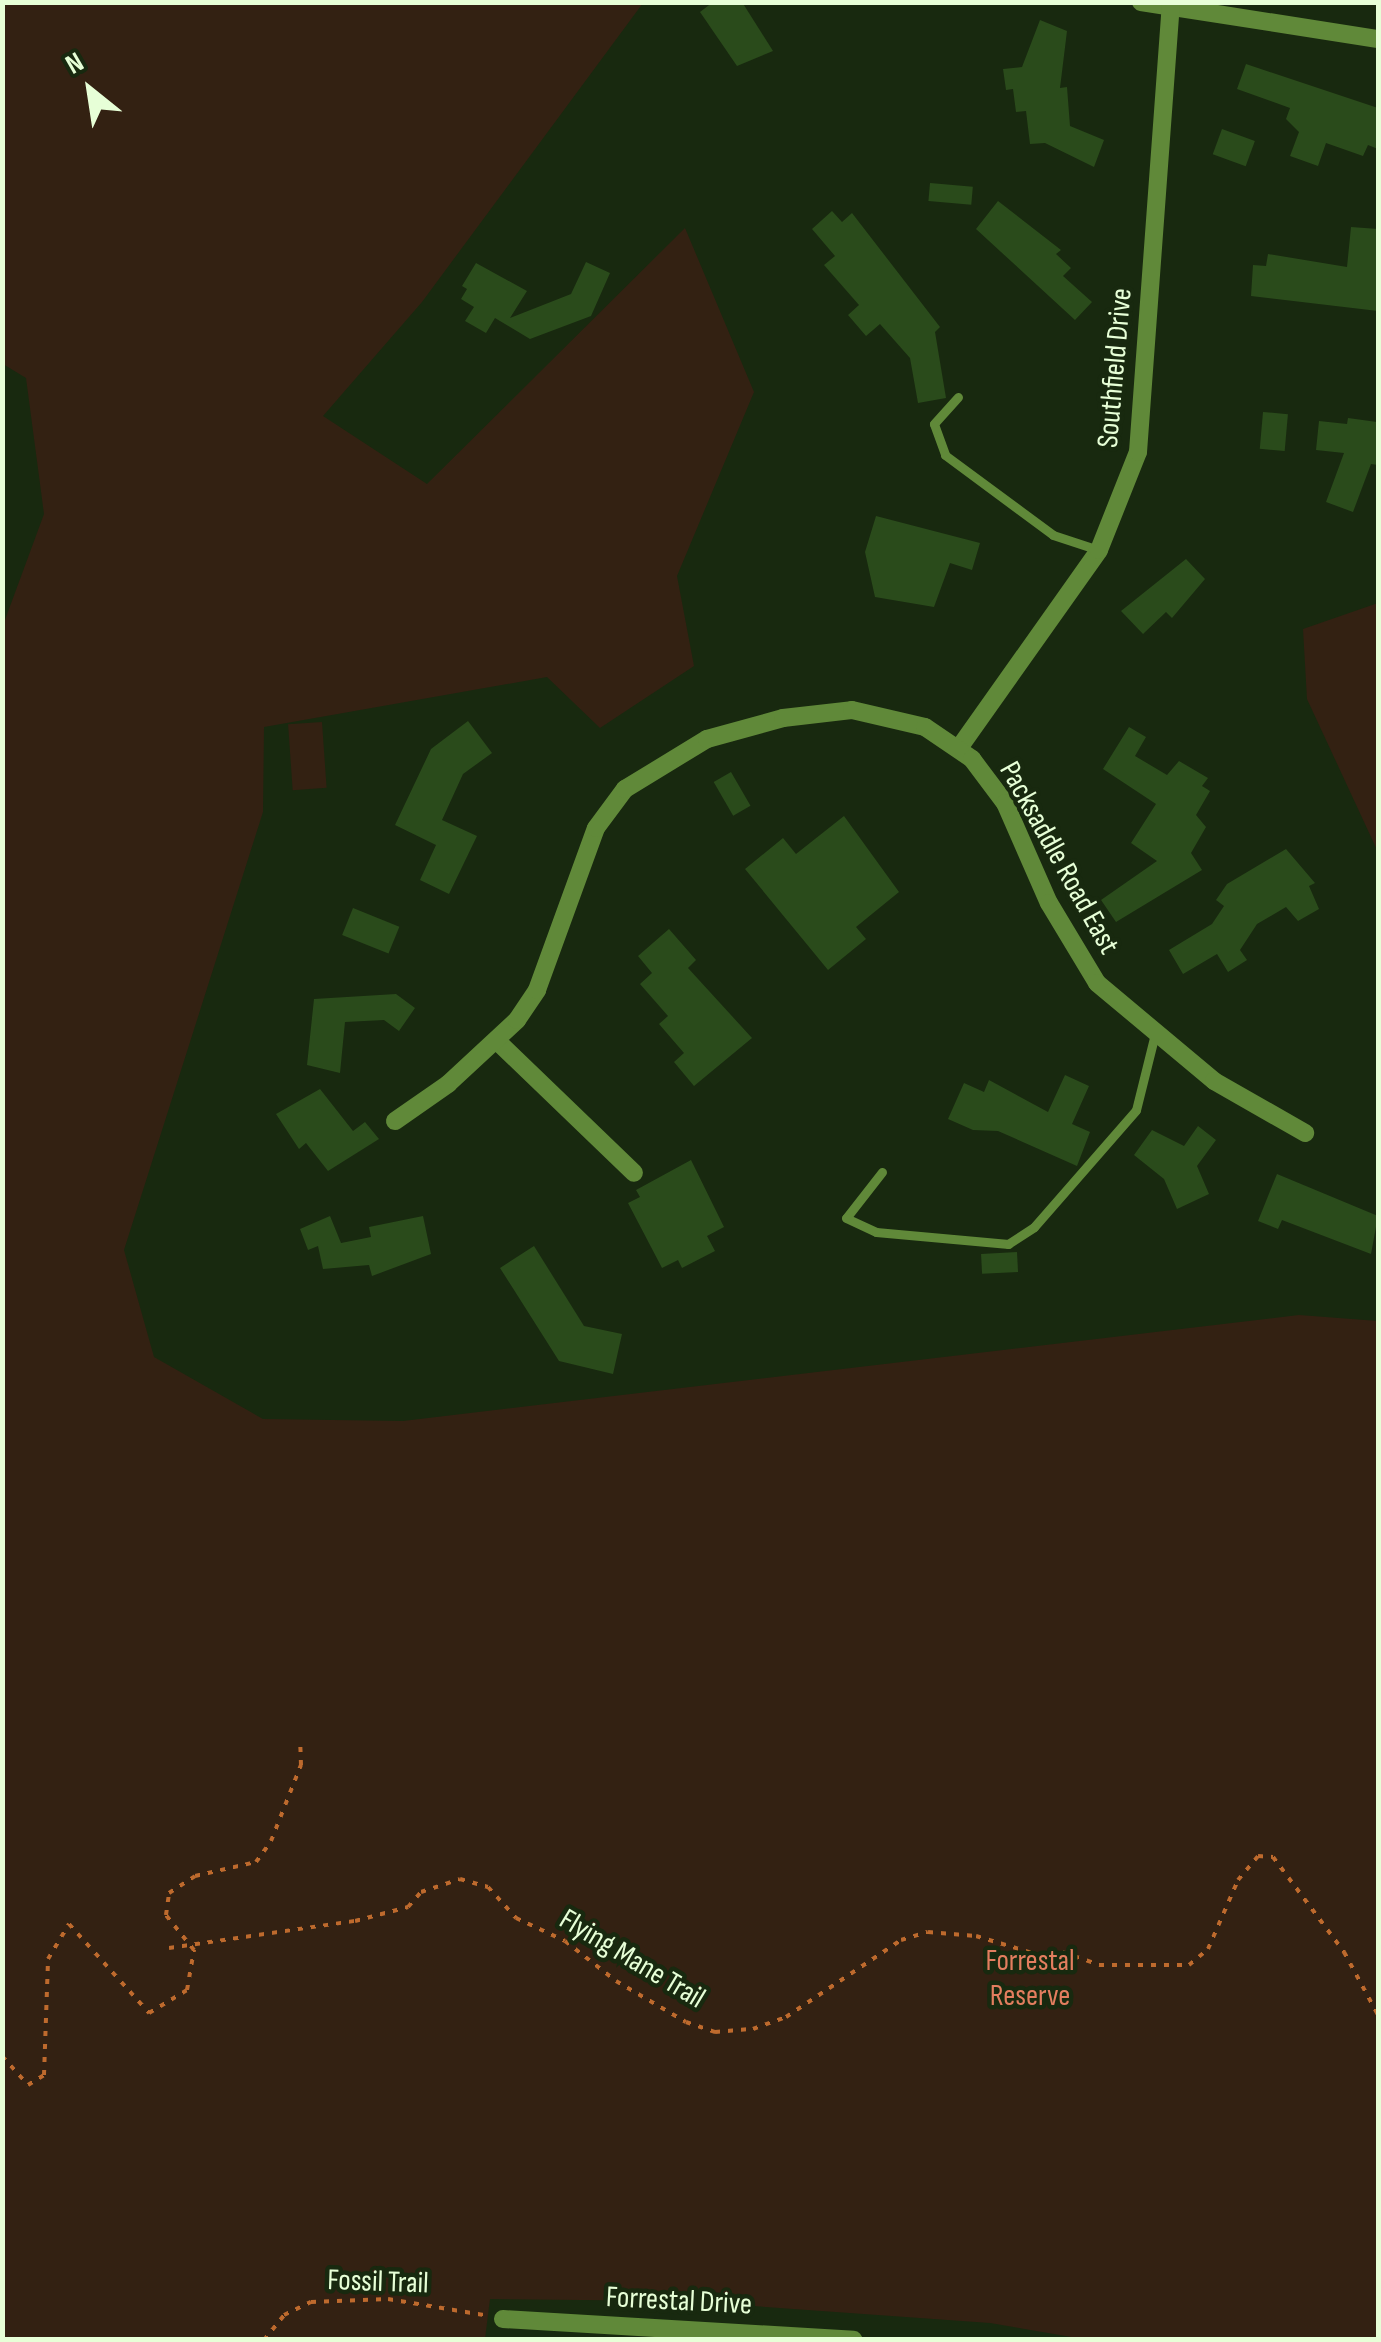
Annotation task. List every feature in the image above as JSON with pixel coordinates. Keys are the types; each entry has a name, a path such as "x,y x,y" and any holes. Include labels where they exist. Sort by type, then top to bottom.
{"street":[{"path":"1141,2 1378,39"},
{"name":"Southfield Drive","path":"959,748 1099,550 1138,452 1171,6"},
{"path":"395,1121 497,1041 537,990 596,828 624,789 669,756 747,727 852,710 898,717 959,748"},
{"name":"Packsaddle Road East","path":"959,748 1004,803 1079,959 1154,1038 1270,1118 1304,1134"},
{"path":"497,1041 634,1173"},
{"name":"Forrestal Drive","path":"503,2319 584,2332 853,2340"}],"lane":[{"path":"958,397 934,424 945,455 1053,535 1099,550"},
{"path":"882,1172 846,1218 876,1232 1008,1244 1034,1227 1136,1110 1154,1038"}],"path":[{"path":"2,2056 28,2085 44,2074 48,1959 69,1924 150,2013 186,1990 194,1950 166,1915 169,1892 195,1876 256,1862 271,1840 300,1765 300,1741"},
{"name":"Flying Mane Trail","path":"194,1950 277,1929 355,1921 408,1907 421,1892 460,1879 488,1887 516,1918 565,1941 616,1981 686,2022 715,2032 753,2029 786,2018 901,1940 928,1932 976,1936 1039,1955 1062,1952 1098,1966 1190,1964 1208,1949 1238,1880 1258,1856 1273,1858 1281,1868 1344,1952 1378,2015"},
{"path":"169,1948 194,1950"},
{"name":"Fossil Trail","path":"264,2340 284,2315 311,2302 388,2299 503,2319"}],"green space":[{"name":"Forrestal Reserve","path":"3,2 643,3 422,302 323,416 427,484 685,228 754,392 677,576 694,666 600,728 547,677 264,727 263,812 124,1250 154,1357 263,1419 403,1421 1299,1315 1378,1321 1378,2339 1083,2339 990,2323 683,2301 490,2299 485,2339 3,2339 2,628 44,514 26,378 3,364"},
{"path":"1378,603 1378,852 1307,699 1303,629"},
{"path":"322,722 327,788 293,790 288,724"}],"building":[{"path":"713,2 742,2 773,51 737,66 700,12"},
{"path":"1040,20 1067,31 1060,88 1067,87 1070,126 1104,140 1094,167 1045,143 1030,144 1026,111 1016,112 1013,89 1006,90 1003,69 1022,67"},
{"path":"1246,64 1378,108 1378,149 1368,145 1363,156 1326,143 1318,166 1290,156 1299,132 1286,119 1290,108 1237,89"},
{"path":"1222,129 1255,141 1246,166 1213,154"},
{"path":"930,183 973,187 971,205 928,201"},
{"path":"998,201 1061,250 1056,254 1071,268 1063,276 1092,302 1075,320 976,229"},
{"path":"832,211 842,222 852,213 940,327 935,332 946,398 918,403 910,358 880,324 866,336 848,315 859,305 824,265 835,256 812,229"},
{"path":"1351,227 1378,229 1378,311 1251,296 1253,265 1266,266 1268,254 1347,267"},
{"path":"586,262 610,273 591,316 530,339 495,318 486,333 465,321 474,307 461,299 467,289 462,286 476,263 527,291 510,318 571,294"},
{"path":"1263,412 1288,414 1285,451 1260,449"},
{"path":"1348,418 1377,422 1378,428 1378,465 1371,464 1353,512 1326,502 1344,453 1316,450 1319,421 1347,424"},
{"path":"876,516 980,543 972,570 950,563 934,607 875,597 865,552"},
{"path":"1186,559 1205,579 1172,618 1166,612 1143,634 1121,611"},
{"path":"468,721 492,753 463,774 442,820 477,836 449,894 420,880 436,845 395,825 431,749"},
{"path":"1129,727 1146,737 1135,756 1167,775 1179,761 1208,778 1202,786 1210,791 1196,815 1206,827 1191,853 1202,870 1116,922 1101,900 1157,861 1131,843 1156,804 1103,769"},
{"path":"731,772 751,806 733,816 714,782"},
{"path":"844,816 899,892 856,927 866,939 828,970 745,869 783,838 796,854"},
{"path":"1286,849 1315,883 1309,886 1319,909 1298,921 1286,907 1257,924 1240,950 1247,960 1228,972 1217,954 1183,974 1169,950 1212,924 1224,906 1216,900 1227,884"},
{"path":"353,908 399,927 388,954 342,935"},
{"path":"669,929 696,960 688,968 752,1038 694,1086 674,1062 684,1053 659,1024 668,1016 640,984 652,973 638,956"},
{"path":"396,994 415,1008 399,1031 384,1020 345,1022 340,1073 307,1065 314,999"},
{"path":"1065,1075 1089,1086 1072,1124 1090,1132 1077,1166 998,1131 973,1130 948,1119 964,1083 984,1092 989,1080 1048,1112"},
{"path":"320,1089 353,1131 365,1122 379,1139 328,1171 306,1143 299,1149 276,1114"},
{"path":"1198,1126 1216,1140 1197,1166 1209,1194 1177,1209 1164,1179 1134,1155 1152,1130 1184,1146"},
{"path":"691,1160 724,1227 707,1236 715,1251 682,1268 678,1260 662,1268 628,1203 640,1197 636,1190"},
{"path":"1277,1174 1378,1216 1371,1254 1282,1220 1278,1229 1258,1221"},
{"path":"330,1216 341,1243 371,1237 369,1227 423,1216 431,1254 372,1276 369,1265 323,1269 318,1246 308,1250 300,1229"},
{"path":"534,1246 584,1326 622,1334 613,1374 559,1361 500,1268"},
{"path":"1017,1252 1018,1272 982,1274 981,1254"}]}
